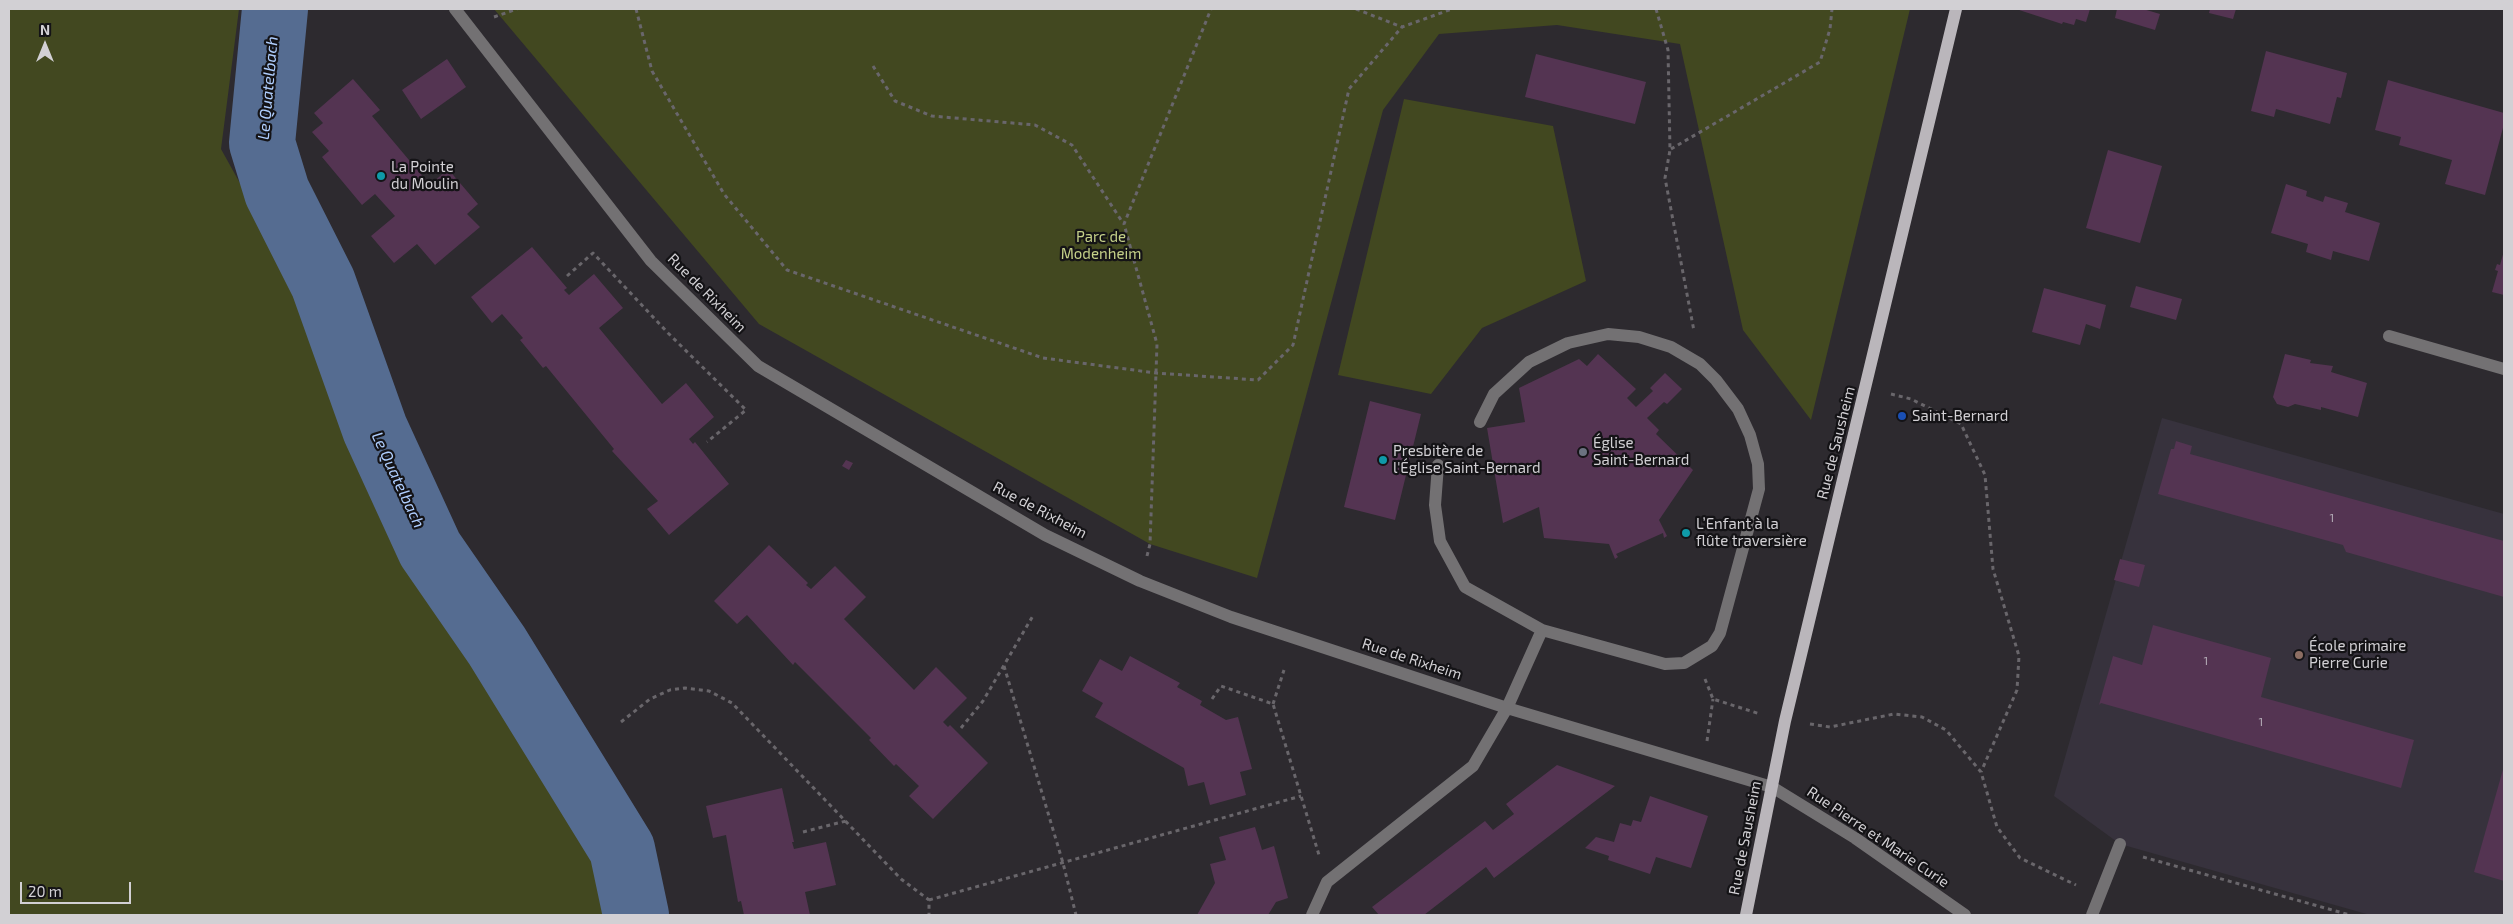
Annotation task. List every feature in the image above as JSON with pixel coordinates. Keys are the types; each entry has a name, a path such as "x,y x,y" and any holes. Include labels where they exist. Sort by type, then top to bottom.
{"main road":[{"name":"Rue de Sausheim","path":"1746,915 1785,721 1956,9"}],"street":[{"name":"Rue de Rixheim","path":"455,9 652,261 758,366 1045,535 1140,582 1231,617 1507,708 1772,786"},
{"path":"1438,465 1435,506 1440,541 1465,587 1542,630 1665,664 1684,663 1698,657 1712,646 1720,633 1759,489 1758,464 1750,435 1738,409 1716,380 1700,364 1671,347 1639,337 1608,334 1568,343 1529,362 1494,394 1480,422"},
{"path":"2389,336 2504,369"},
{"path":"1312,915 1327,882 1473,766 1507,708 1542,630"},
{"name":"Rue Pierre et Marie Curie","path":"1772,786 1855,838 1965,915"},
{"path":"2092,915 2119,847"}],"path":[{"path":"636,9 652,71 724,194 787,270 1043,358 1156,373 1258,380 1293,345 1349,89 1402,27 1452,9"},
{"path":"1124,224 1211,9"},
{"path":"1356,9 1402,27"},
{"path":"1656,9 1668,50 1670,150 1666,178 1700,364"},
{"path":"1670,150 1820,62 1830,29 1832,9"},
{"path":"873,66 895,101 932,116 1035,125 1072,145 1124,224 1157,344 1150,544 1140,582"},
{"path":"566,276 593,254 668,333 746,410 707,442"},
{"path":"1866,388 1911,399 1961,424 1985,475 1993,569 2019,656 2017,690 1981,772"},
{"path":"961,728 983,701 1034,614"},
{"path":"1698,657 1713,699 1702,766"},
{"path":"1004,666 1063,862 1076,915"},
{"path":"1284,670 1273,704 1327,882"},
{"path":"1212,699 1221,686 1273,704"},
{"path":"621,722 650,699 670,690 685,688 709,691 732,702 901,879 929,900"},
{"path":"1713,699 1785,721 1830,727 1894,714 1922,717 1946,730 1981,772 1996,827 2020,858 2100,897"},
{"path":"929,900 1301,796"},
{"path":"804,832 846,821"},
{"path":"2119,847 2350,915"},
{"path":"929,900 929,915"}],"shaded area":[{"name":"École primaire Pierre Curie","path":"2162,418 2504,514 2504,915 2370,915 2120,844 2054,796"}],"green space":[{"path":"9,9 239,9 221,149 333,351 353,418 422,570 606,854 618,915 9,915"},
{"name":"Parc de Modenheim","path":"494,9 1910,9 1811,420 1743,330 1680,44 1557,25 1439,34 1383,110 1257,578 1150,544 759,324"},
{"path":"1404,99 1553,126 1586,281 1482,328 1431,394 1338,375"}],"building":[{"path":"2016,9 2090,9 2086,22 2076,19 2074,25 2063,22 2062,24"},
{"path":"2117,9 2143,9 2160,14 2155,30 2115,18"},
{"path":"2210,9 2236,9 2233,19 2209,13"},
{"path":"2266,51 2347,73 2341,98 2337,97 2330,124 2276,109 2274,117 2251,111"},
{"path":"1536,54 1646,82 1635,124 1525,97"},
{"path":"447,59 466,87 421,119 402,90"},
{"name":"La Pointe du Moulin","path":"353,79 380,110 372,116 430,185 448,169 478,204 467,214 480,227 435,265 417,244 394,263 371,236 395,216 375,194 362,205 322,157 329,151 312,132 323,123 314,113"},
{"path":"2388,80 2504,113 2504,124 2485,195 2445,184 2452,160 2399,145 2401,137 2375,130"},
{"path":"2108,150 2162,166 2140,243 2086,228"},
{"path":"2286,184 2307,191 2306,196 2323,202 2325,196 2348,203 2345,212 2380,223 2369,261 2333,251 2331,260 2306,252 2308,244 2271,233"},
{"path":"532,247 567,288 564,290 569,295 594,274 623,308 599,328 662,404 686,383 714,417 689,439 693,444 695,442 729,484 669,535 647,509 658,501 612,451 614,449 546,366 543,368 520,340 523,338 502,314 492,323 471,297"},
{"path":"2504,251 2504,295 2492,292 2498,271 2495,270 2497,264 2500,265"},
{"path":"2136,286 2182,299 2176,320 2130,307"},
{"path":"2044,288 2106,305 2100,329 2086,324 2080,345 2032,332"},
{"name":"Église Saint-Bernard","path":"1598,354 1636,389 1627,398 1636,407 1653,391 1650,388 1665,373 1682,389 1667,404 1664,402 1647,418 1659,430 1656,434 1693,470 1659,520 1667,536 1664,538 1663,533 1616,554 1618,557 1615,559 1609,544 1544,538 1539,507 1503,523 1487,428 1525,422 1519,388 1579,359 1587,366"},
{"path":"2285,354 2311,360 2310,363 2333,366 2331,372 2367,383 2358,417 2321,407 2321,410 2295,404 2288,407 2277,404 2273,397"},
{"name":"Presbitère de l'Église Saint-Bernard","path":"1370,401 1421,414 1395,520 1344,507"},
{"path":"2176,441 2192,446 2190,454 2504,541 2504,597 2346,552 2343,545 2158,494 2171,449 2174,449"},
{"path":"846,460 853,463 849,470 842,466"},
{"path":"769,545 808,583 806,585 811,589 835,566 866,597 844,619 914,690 936,667 967,698 943,722 948,727 950,725 988,763 933,819 909,796 919,786 896,764 894,766 869,740 871,738 795,662 793,665 747,615 737,624 714,601"},
{"path":"2120,559 2145,565 2139,587 2114,580"},
{"path":"2153,625 2271,658 2261,697 2414,740 2401,788 2101,703 2099,705 2113,656 2142,665"},
{"path":"1130,656 1180,683 1177,687 1202,701 1200,705 1226,720 1238,717 1252,769 1240,772 1246,795 1210,805 1204,782 1188,786 1184,768 1095,717 1103,703 1082,691 1100,659 1122,671"},
{"path":"1557,765 1615,786 1494,878 1486,867 1424,915 1379,915 1372,907 1485,821 1493,830 1514,814 1506,804"},
{"path":"2504,766 2504,881 2474,872"},
{"path":"782,788 794,849 826,842 836,885 805,892 810,915 744,915 741,901 738,902 726,835 713,838 706,806"},
{"path":"1650,796 1708,816 1691,868 1656,857 1650,874 1608,860 1609,856 1585,848 1596,837 1614,842 1620,823 1631,826 1633,820 1641,822"},
{"path":"1255,827 1262,850 1274,846 1288,898 1276,902 1268,915 1197,915 1215,883 1210,864 1226,860 1219,837"}],"waterway":[{"name":"Le Quatelbach","path":"275,9 262,143 277,192 323,283 375,429 430,549 497,646 622,849 636,915"}],"place":[{"name":"La Pointe du Moulin","path":"381,176"},
{"name":"Saint-Bernard","path":"1902,416"},
{"name":"Église Saint-Bernard","path":"1583,452"},
{"name":"Presbitère de l'Église Saint-Bernard","path":"1383,460"},
{"name":"L’Enfant à la flûte traversière","path":"1686,533"},
{"name":"École primaire Pierre Curie","path":"2299,655"}]}
